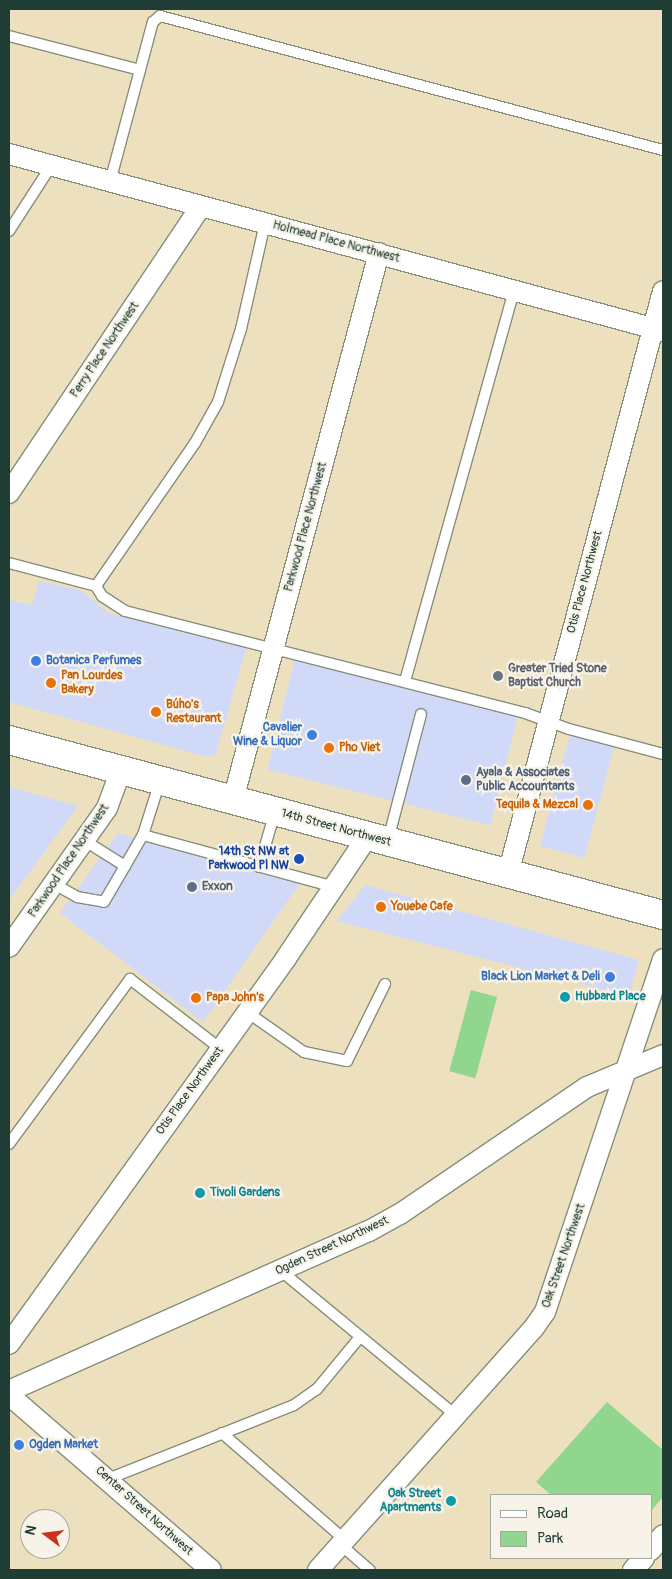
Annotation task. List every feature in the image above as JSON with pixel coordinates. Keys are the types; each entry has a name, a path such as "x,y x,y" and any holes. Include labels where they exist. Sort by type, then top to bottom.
{"main road":[{"name":"14th Street Northwest","path":"9,740 663,915"}],"street":[{"name":"Holmead Place Northwest","path":"9,154 658,329"},
{"name":"Perry Place Northwest","path":"9,493 201,206"},
{"name":"Parkwood Place Northwest","path":"233,800 379,254"},
{"name":"Otis Place Northwest","path":"508,874 658,329 663,291"},
{"name":"Parkwood Place Northwest","path":"9,947 107,808 121,770"},
{"name":"Otis Place Northwest","path":"9,1344 221,1049 334,887 378,839"},
{"name":"Oak Street Northwest","path":"318,1570 545,1312 663,959"},
{"name":"Ogden Street Northwest","path":"9,1391 385,1223 587,1086 663,1055"},
{"name":"Center Street Northwest","path":"9,1395 211,1570"},
{"path":"652,1549 663,1536"},
{"path":"632,1570 643,1559"}],"lane":[{"path":"110,182 153,22 160,16 663,150"},
{"path":"9,36 140,70"},
{"path":"9,231 51,166"},
{"path":"96,586 195,444 218,402 241,328 265,223"},
{"path":"405,681 514,290"},
{"path":"9,562 96,586 102,596 126,611 405,681 663,754"},
{"path":"378,839 421,714"},
{"path":"54,884 77,897 104,902 143,835 160,781"},
{"path":"259,866 275,811"},
{"path":"143,835 334,887"},
{"path":"84,841 125,866"},
{"path":"9,1144 130,979 221,1049"},
{"path":"247,1012 304,1052 347,1061 385,984"},
{"path":"280,1270 455,1415"},
{"path":"108,1479 222,1434 301,1400 316,1389 360,1336"},
{"path":"222,1434 343,1543 370,1570"}],"shaded area":[{"path":"39,581 82,591 108,613 246,648 216,754 207,757 9,702 9,600 32,605"},
{"path":"295,659 518,715 491,825 267,770"},
{"path":"570,734 614,746 584,858 540,846"},
{"path":"9,787 78,806 9,900"},
{"path":"118,833 300,883 203,1022 60,913"},
{"path":"365,885 639,960 629,996 337,921"}],"green space":[{"path":"471,990 497,997 475,1078 449,1071"},
{"path":"607,1402 663,1450 663,1497 652,1510 652,1494 550,1494 536,1482"}],"place":[{"name":"Botanica Perfumes","path":"36,661"},
{"name":"Greater Tried Stone Baptist Church","path":"498,676"},
{"name":"Pan Lourdes Bakery","path":"51,683"},
{"name":"Búho's Restaurant","path":"156,712"},
{"name":"Cavalier Wine & Liquor","path":"312,735"},
{"name":"Pho Viet","path":"329,748"},
{"name":"Ayala & Associates Public Accountants","path":"466,780"},
{"name":"Tequila & Mezcal","path":"588,805"},
{"name":"14th St NW at Parkwood Pl NW","path":"299,859"},
{"name":"Exxon","path":"192,887"},
{"name":"Youebe Cafe","path":"381,907"},
{"name":"Black Lion Market & Deli","path":"610,977"},
{"name":"Hubbard Place","path":"565,997"},
{"name":"Papa John's","path":"196,998"},
{"name":"Tivoli Gardens","path":"200,1193"},
{"name":"Ogden Market","path":"19,1445"},
{"name":"Oak Street Apartments","path":"451,1501"}]}
